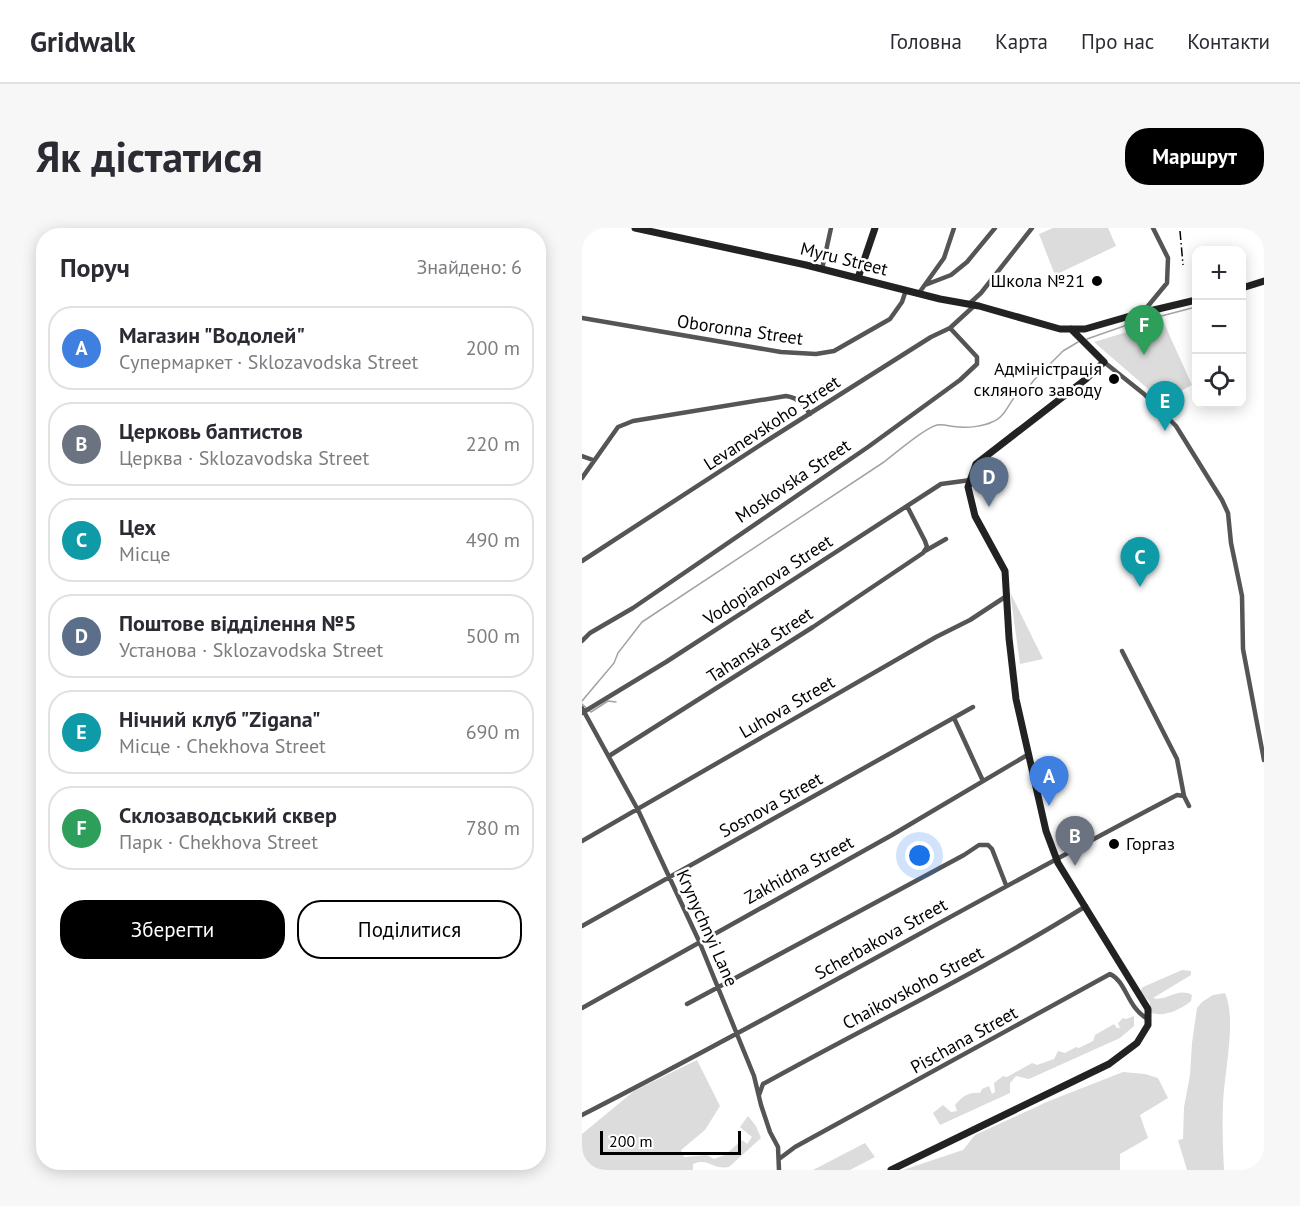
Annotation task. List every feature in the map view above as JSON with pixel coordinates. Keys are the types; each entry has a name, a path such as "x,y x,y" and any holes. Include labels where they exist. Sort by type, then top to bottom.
{"street":[{"name":"Myru Street","path":"635,228 822,269 1060,329 1086,329 1192,302"},
{"path":"822,269 831,228"},
{"path":"858,278 875,228"},
{"path":"918,293 944,258 954,228"},
{"path":"925,285 951,275 967,262 995,228"},
{"name":"Levanevskoho Street","path":"582,561 950,327 972,305 1032,228"},
{"path":"1143,313 1167,283 1168,258 1153,228"},
{"path":"1246,287 1264,281"},
{"name":"Oboronna Street","path":"582,318 781,352 816,354 834,351 890,319 902,302 906,290"},
{"name":"Moskovska Street","path":"582,641 590,633 633,608 868,447 960,380 977,364 977,357 950,327"},
{"path":"1071,329 1104,362 1144,394 1176,426 1222,500 1227,513 1242,596 1243,649 1264,760"},
{"path":"891,1170 1109,1065 1137,1043 1148,1022 1148,1009 1056,858 1046,831 1016,699 1005,597 1005,571 975,516 968,487 976,464 1078,386 1104,362"},
{"path":"582,478 618,427 633,421 786,396 795,398 810,414"},
{"path":"582,456 593,460"},
{"name":"Vodopianova Street","path":"583,711 666,662 941,484 971,480"},
{"path":"907,506 927,547 922,553"},
{"name":"Tahanska Street","path":"609,756 813,627 946,539"},
{"name":"Luhova Street","path":"582,841 936,637 970,620 1005,597"},
{"path":"1122,651 1177,759 1184,796 1189,806"},
{"name":"Sosnova Street","path":"582,926 973,707"},
{"name":"Krynychnyi Lane","path":"583,711 638,810 719,987 754,1076 770,1132 778,1147 779,1170"},
{"path":"954,718 983,782"},
{"name":"Zakhidna Street","path":"582,1008 892,835 1029,754"},
{"name":"Scherbakova Street","path":"582,1115 670,1070 1056,858 1177,795 1184,796"},
{"path":"687,1004 979,845 988,845 992,849 1006,885"},
{"name":"Chaikovskoho Street","path":"763,1084 965,977 1086,906"},
{"name":"Pischana Street","path":"779,1159 1110,974 1117,978 1138,1014 1148,1022"},
{"path":"754,1076 758,1082 763,1084 759,1098"},
{"path":"778,1147 789,1152"}],"shaded area":[{"path":"1053,228 1108,228 1116,246 1055,275 1039,234"},
{"path":"1163,321 1192,385 1162,401 1094,342"},
{"path":"834,378 841,388 816,402 809,392"},
{"path":"1010,592 1043,659 1020,664"},
{"path":"1182,970 1191,971 1191,975 1153,998 1187,993 1192,995 1191,1001 1172,1012 1151,1013 1150,1002 1139,992 1143,987"},
{"path":"1225,993 1230,1017 1230,1032 1223,1104 1224,1170 1187,1170 1178,1140 1183,1139 1184,1107 1197,1008 1213,995"},
{"path":"1134,1016 1134,1026 1120,1038 1029,1079 1016,1076 1010,1083 1010,1093 940,1125 933,1113 943,1105 951,1112 957,1111 955,1105 972,1093 980,1093 982,1089 989,1086 992,1094 995,1092 994,1083 1003,1076 1007,1077 1032,1063 1037,1065 1054,1059 1058,1051 1065,1053 1076,1047 1079,1048 1093,1041 1095,1035 1114,1024 1120,1028 1118,1023 1123,1018"},
{"path":"697,1060 720,1106 705,1130 681,1150 684,1157 707,1155 714,1159 725,1155 742,1140 747,1144 752,1137 740,1127 748,1116 756,1126 761,1138 729,1167 698,1162 693,1164 693,1170 582,1170 582,1134 634,1091"},
{"path":"1123,1072 1158,1078 1168,1098 1140,1115 1148,1138 1120,1154 1120,1170 903,1170 963,1150 975,1135 1049,1101"},
{"path":"865,1143 875,1157 850,1170 813,1170"}],"waterway":[{"path":"1087,339 1127,325 1192,308"},
{"path":"582,701 614,663 618,653 642,622 884,462 931,427 937,425 972,427 985,425 998,419 1017,394 1028,388 1063,351 1078,342"},
{"path":"582,704 591,712 608,701 616,702"}],"railway":[{"path":"1180,231 1183,265"}],"place":[{"name":"Школа №21","path":"1097,281"},
{"name":"Склозаводський сквер","path":"1144,355"},
{"name":"Адміністрація скляного заводу","path":"1114,379"},
{"name":"Нічний клуб \"Zigana\"","path":"1165,431"},
{"name":"Поштове відділення №5","path":"989,507"},
{"name":"Цех","path":"1140,587"},
{"name":"Магазин \"Водолей\"","path":"1049,806"},
{"name":"Горгаз","path":"1114,844"},
{"name":"Церковь баптистов","path":"1075,866"}]}
